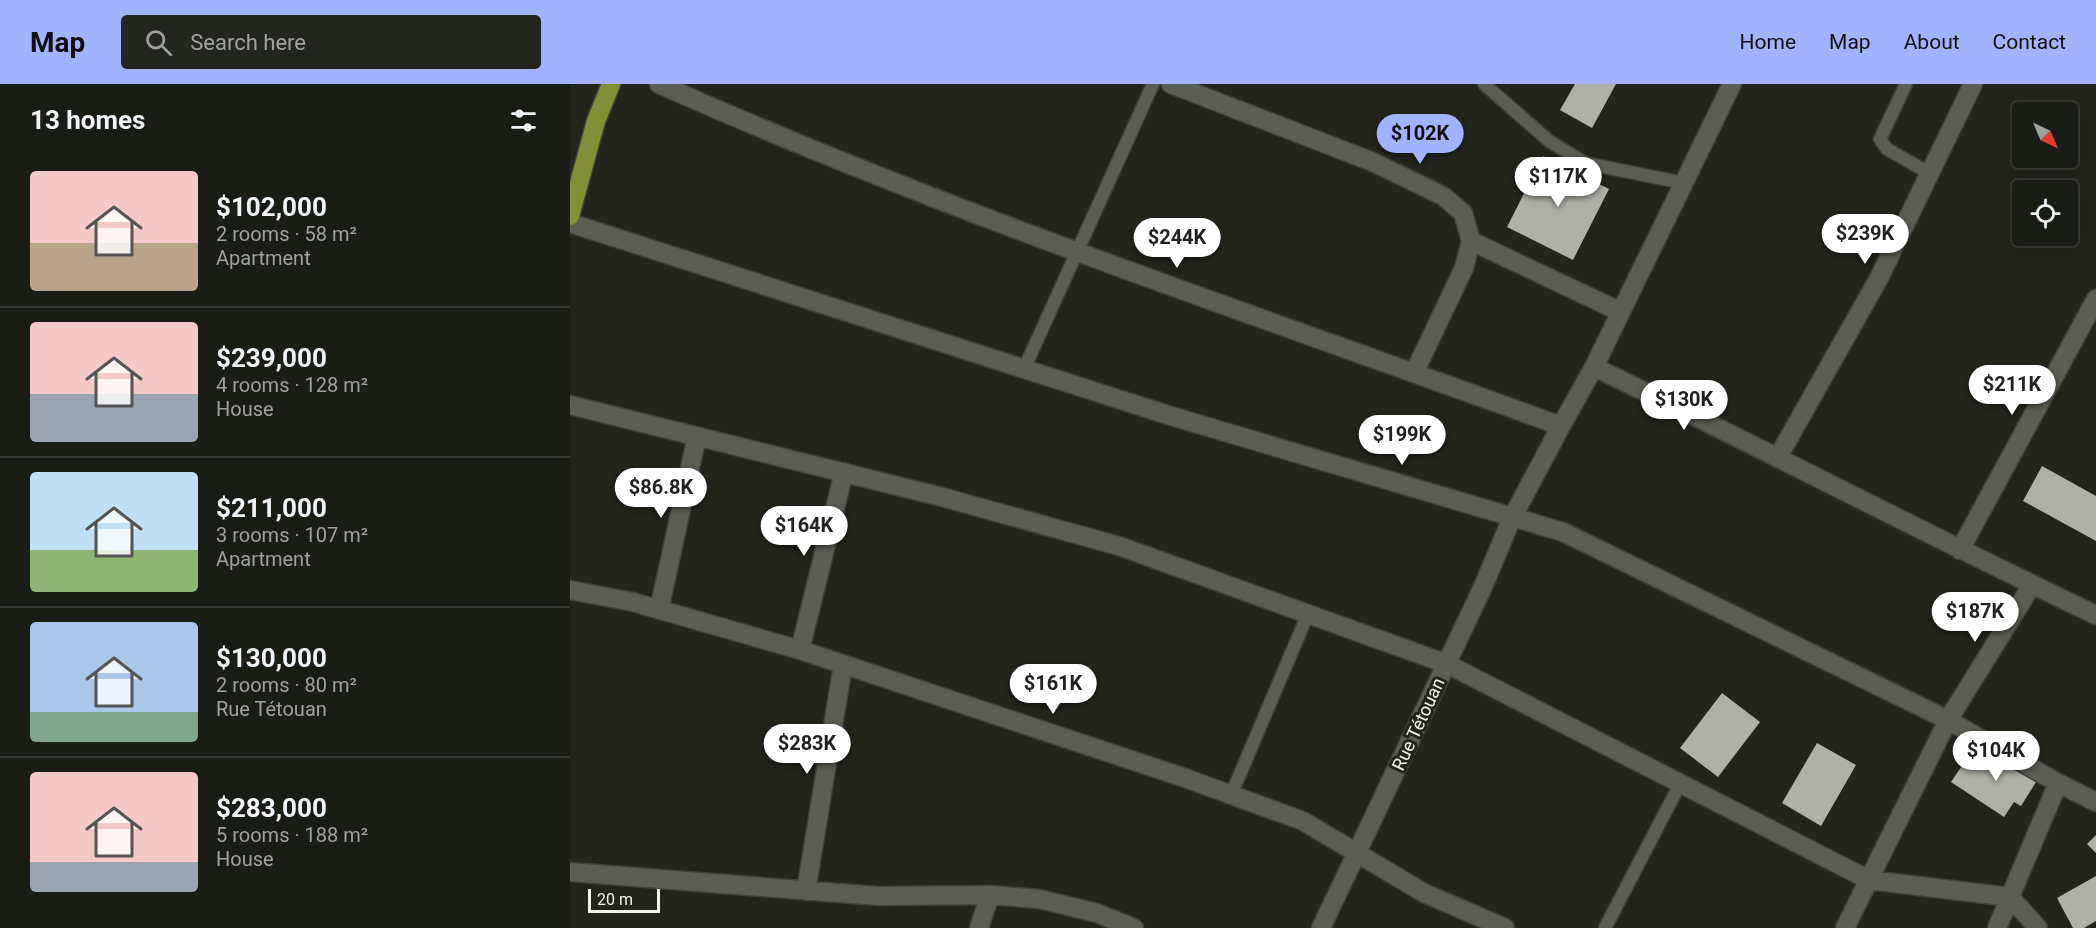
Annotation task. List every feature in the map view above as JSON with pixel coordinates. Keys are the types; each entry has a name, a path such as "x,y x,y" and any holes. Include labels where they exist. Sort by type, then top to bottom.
{"main road":[{"path":"570,216 573,191 611,84"}],"street":[{"path":"659,84 737,119 1078,252 1561,426"},
{"path":"1171,84 1373,162 1443,196 1463,213 1471,241 1464,268 1414,373"},
{"name":"Rue Tétouan","path":"1322,928 1447,664 1512,518 1594,367 1732,84"},
{"path":"1778,456 1879,278 1973,84"},
{"path":"570,223 1024,369 1563,532 1640,567 1948,720 2096,802"},
{"path":"1471,241 1621,312"},
{"path":"1960,550 2096,299"},
{"path":"1594,367 1778,456 1960,550 2096,615"},
{"path":"570,405 844,472 1119,546 1447,664 1869,880 2010,897 2038,928"},
{"path":"659,610 697,436"},
{"path":"800,650 844,472"},
{"path":"1845,928 1948,720 2032,585"},
{"path":"570,590 659,610 800,650 1303,821 1335,837 1356,854 1424,893 1505,928"},
{"path":"806,891 843,664"},
{"path":"1997,928 2058,783"},
{"path":"570,872 878,896 990,895 1051,902 1097,913 1134,928"},
{"path":"979,928 990,895"}],"lane":[{"path":"1024,369 1153,84"},
{"path":"1484,84 1549,141 1586,163 1684,183"},
{"path":"1906,84 1881,139 1887,149 1929,173"},
{"path":"1231,795 1308,614"},
{"path":"1605,928 1680,784"}],"building":[{"path":"1575,84 1616,84 1592,128 1560,110"},
{"path":"1543,156 1609,189 1573,260 1507,227"},
{"path":"2042,466 2096,496 2096,541 2023,501"},
{"path":"1722,693 1760,722 1718,777 1680,748"},
{"path":"1817,743 1856,765 1821,826 1782,803"},
{"path":"1989,747 2038,779 2021,806 2014,802 2004,817 1951,782 1965,761 1975,768"},
{"path":"2096,835 2096,853 2087,844"},
{"path":"2096,876 2096,921 2084,928 2073,928 2057,898"}]}
